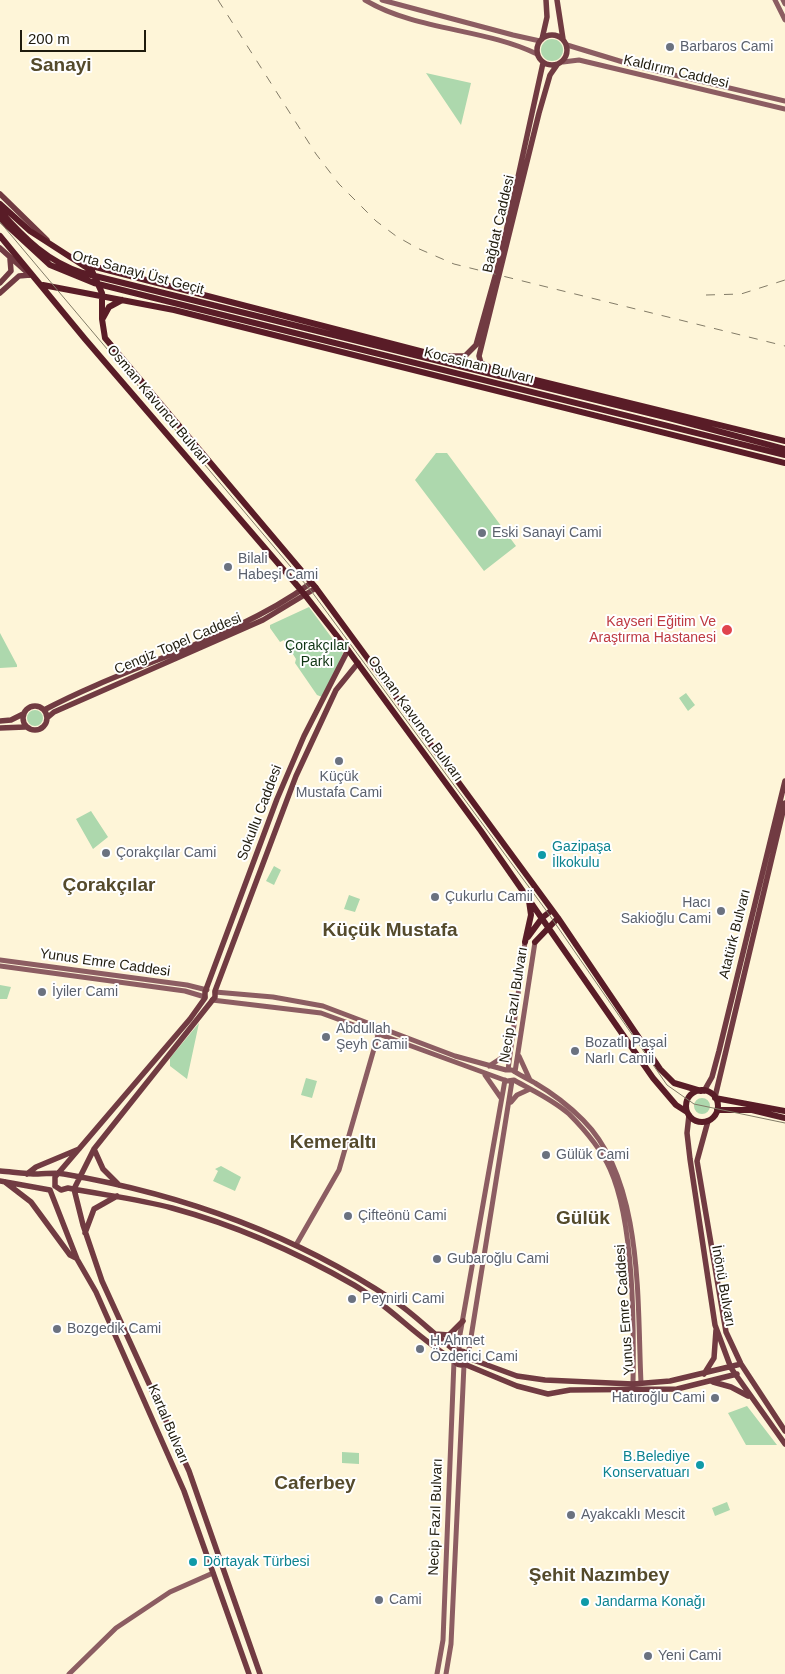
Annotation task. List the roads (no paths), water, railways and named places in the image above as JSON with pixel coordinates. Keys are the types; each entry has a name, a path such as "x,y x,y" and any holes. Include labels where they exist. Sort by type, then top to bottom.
{"highway":[{"path":"0,204 30,231 55,249 82,263 120,275 506,373 785,441"},
{"name":"Orta Sanayi Üst Geçit","path":"0,211 34,246 68,268 229,313"},
{"name":"Orta Sanayi Üst Geçit","path":"0,219 38,256 64,272 94,283 229,313"},
{"path":"0,236 44,286"},
{"path":"82,263 96,276 103,296 102,319"},
{"path":"30,275 44,286 126,300 785,463"},
{"path":"115,298 106,292 106,282 114,275 120,275"},
{"path":"80,292 89,291 93,287 96,276"},
{"name":"Osman Kavuncu Bulvarı","path":"44,286 85,339 304,593 358,663 528,897 653,1078 676,1105 688,1113"},
{"path":"102,319 112,304 126,300"},
{"name":"Kocasinan Bulvarı","path":"229,313 724,437"},
{"name":"Osman Kavuncu Bulvarı","path":"102,319 105,338 313,586 558,918 660,1069 674,1082 702,1091"},
{"path":"269,323 296,319"},
{"path":"269,323 304,343"},
{"path":"724,437 785,449"},
{"path":"724,437 785,455"},
{"path":"525,942 531,915 528,897"},
{"path":"525,942 542,918 552,910"},
{"path":"535,942 548,926 558,918"},
{"path":"715,1098 717,1110 714,1116 708,1120 697,1121 688,1113 687,1102 690,1096 702,1091 715,1098 785,1110"},
{"path":"717,1110 752,1110 785,1118"}],"main road":[{"path":"546,0 547,17 537,54 544,63 560,64 567,54 557,0"},
{"path":"541,40 552,35 565,42"},
{"name":"Bağdat Caddesi","path":"438,356 465,356 476,345 500,259 544,63"},
{"name":"Bağdat Caddesi","path":"506,373 482,365 479,356 539,113 550,75 560,64"},
{"path":"0,194 55,249"},
{"path":"0,248 30,275"},
{"path":"0,284 11,271 12,264 8,257"},
{"path":"0,293 19,276 30,275"},
{"name":"Cengiz Topel Caddesi","path":"47,718 54,712 263,620 313,586"},
{"name":"Cengiz Topel Caddesi","path":"44,710 230,628 304,593"},
{"name":"Sokullu Caddesi","path":"348,650 304,736 277,799 207,990 208,999 215,997 215,992 296,776 336,690 358,663"},
{"path":"0,720 11,720 23,714 32,706 44,710 47,718 43,728 38,730 25,727 0,728"},
{"path":"23,714 25,727"},
{"name":"Atatürk Bulvarı","path":"702,1091 712,1077 717,1060 785,781"},
{"name":"Atatürk Bulvarı","path":"715,1098 785,803"},
{"path":"207,990 215,992"},
{"path":"53,1188 54,1180 208,999"},
{"path":"71,1189 94,1149 208,999"},
{"name":"İnönü Bulvarı","path":"688,1113 687,1133 690,1159 716,1328 731,1368 785,1444"},
{"name":"İnönü Bulvarı","path":"708,1120 700,1148 698,1167 726,1332 740,1364 785,1431"},
{"path":"27,1174 36,1167 81,1148"},
{"path":"94,1149 103,1169 121,1186"},
{"path":"0,1171 79,1177 176,1198 236,1220 296,1246 358,1278 395,1301 458,1352 465,1352 468,1357 517,1376 544,1380 634,1384 670,1381 731,1368 740,1364"},
{"path":"68,1176 71,1182 71,1189"},
{"path":"2,1182 117,1196 172,1208 233,1228 355,1285 459,1365 464,1365 517,1386 544,1392 677,1389 745,1372"},
{"path":"2,1182 31,1202 70,1255 77,1259"},
{"name":"Kartal Bulvarı","path":"53,1188 77,1259 96,1292 184,1491 249,1674"},
{"name":"Kartal Bulvarı","path":"71,1189 102,1281 189,1471 260,1674"},
{"path":"85,1233 94,1209 117,1196"},
{"path":"433,1333 449,1334 463,1321"},
{"path":"704,1374 714,1358 716,1328"},
{"path":"454,1360 458,1352"},
{"path":"464,1365 468,1357"},
{"path":"544,1380 541,1386 544,1392"},
{"path":"553,1380 556,1386 553,1392"},
{"path":"709,1382 731,1386 754,1401"}],"street":[{"path":"365,0 397,15 521,47 537,54"},
{"path":"382,0 513,36 541,40"},
{"path":"775,0 785,20"},
{"path":"783,0 785,4"},
{"name":"Kaldırım Caddesi","path":"565,42 636,66 785,101"},
{"name":"Kaldırım Caddesi","path":"560,64 575,60 586,62 785,109"},
{"name":"Necip Fazıl Bulvarı","path":"458,1352 502,1100 505,1080 504,1073 507,1070 525,942"},
{"name":"Necip Fazıl Bulvarı","path":"468,1357 513,1081 516,1073 535,942"},
{"name":"Yunus Emre Caddesi","path":"0,960 187,985 207,990"},
{"name":"Yunus Emre Caddesi","path":"0,966 175,990 208,999 321,1013 505,1080 513,1081 553,1102 578,1124 602,1154 614,1181 624,1226 629,1272 634,1384"},
{"path":"215,992 273,997 323,1006 456,1056 507,1070"},
{"path":"296,1246 339,1170 378,1035"},
{"path":"489,1066 509,1054"},
{"path":"518,1056 530,1080"},
{"name":"Yunus Emre Caddesi","path":"507,1070 530,1080 556,1097 585,1122 606,1151 620,1180 634,1261 641,1383"},
{"path":"483,1072 494,1084 502,1100"},
{"path":"510,1103 517,1095 530,1089"},
{"name":"Necip Fazıl Bulvarı","path":"437,1674 443,1640 454,1360"},
{"name":"Necip Fazıl Bulvarı","path":"446,1674 451,1644 464,1365"},
{"path":"69,1674 122,1624 170,1592 213,1573"}],"tram line":[{"path":"0,222 312,592 548,913 667,1085 694,1104 785,1123"}],"railway":[{"path":"218,0 316,154 339,184 376,221 396,236 417,248 454,264 785,346"},
{"path":"706,295 741,294 785,280"}],"place":[{"name":"Barbaros Cami","path":"670,47"},
{"name":"Eski Sanayi Cami","path":"482,533"},
{"name":"Bilali Habeşi Cami","path":"228,567"},
{"name":"Kayseri Eğitim Ve Araştırma Hastanesi","path":"727,630"},
{"name":"Küçük Mustafa Cami","path":"339,761"},
{"name":"Çorakçılar Cami","path":"106,853"},
{"name":"Gazipaşa İlkokulu","path":"542,855"},
{"name":"Çukurlu Camii","path":"435,897"},
{"name":"Hacı Sakioğlu Cami","path":"721,911"},
{"name":"İyiler Cami","path":"42,992"},
{"name":"Abdullah Şeyh Camii","path":"326,1037"},
{"name":"Bozatlı Paşaİ Narlı Camii","path":"575,1051"},
{"name":"Gülük Cami","path":"546,1155"},
{"name":"Çifteönü Cami","path":"348,1216"},
{"name":"Gubaroğlu Cami","path":"437,1259"},
{"name":"Peynirli Cami","path":"352,1299"},
{"name":"Bozgedik Cami","path":"57,1329"},
{"name":"H.Ahmet Özderici Cami","path":"420,1349"},
{"name":"Hatıroğlu Cami","path":"715,1398"},
{"name":"B.Belediye Konservatuarı","path":"700,1465"},
{"name":"Ayakcaklı Mescit","path":"571,1515"},
{"name":"Dörtayak Türbesi","path":"193,1562"},
{"name":"Cami","path":"379,1600"},
{"name":"Jandarma Konağı","path":"585,1602"},
{"name":"Yeni Cami","path":"648,1656"}],"district":[{"name":"Sanayi","path":"61,66"},
{"name":"Çorakçılar","path":"109,886"},
{"name":"Küçük Mustafa","path":"390,931"},
{"name":"Kemeraltı","path":"333,1143"},
{"name":"Gülük","path":"583,1219"},
{"name":"Caferbey","path":"315,1484"},
{"name":"Şehit Nazımbey","path":"599,1576"}],"park label":[{"name":"Çorakçılar Parkı","path":"317,654"}]}
